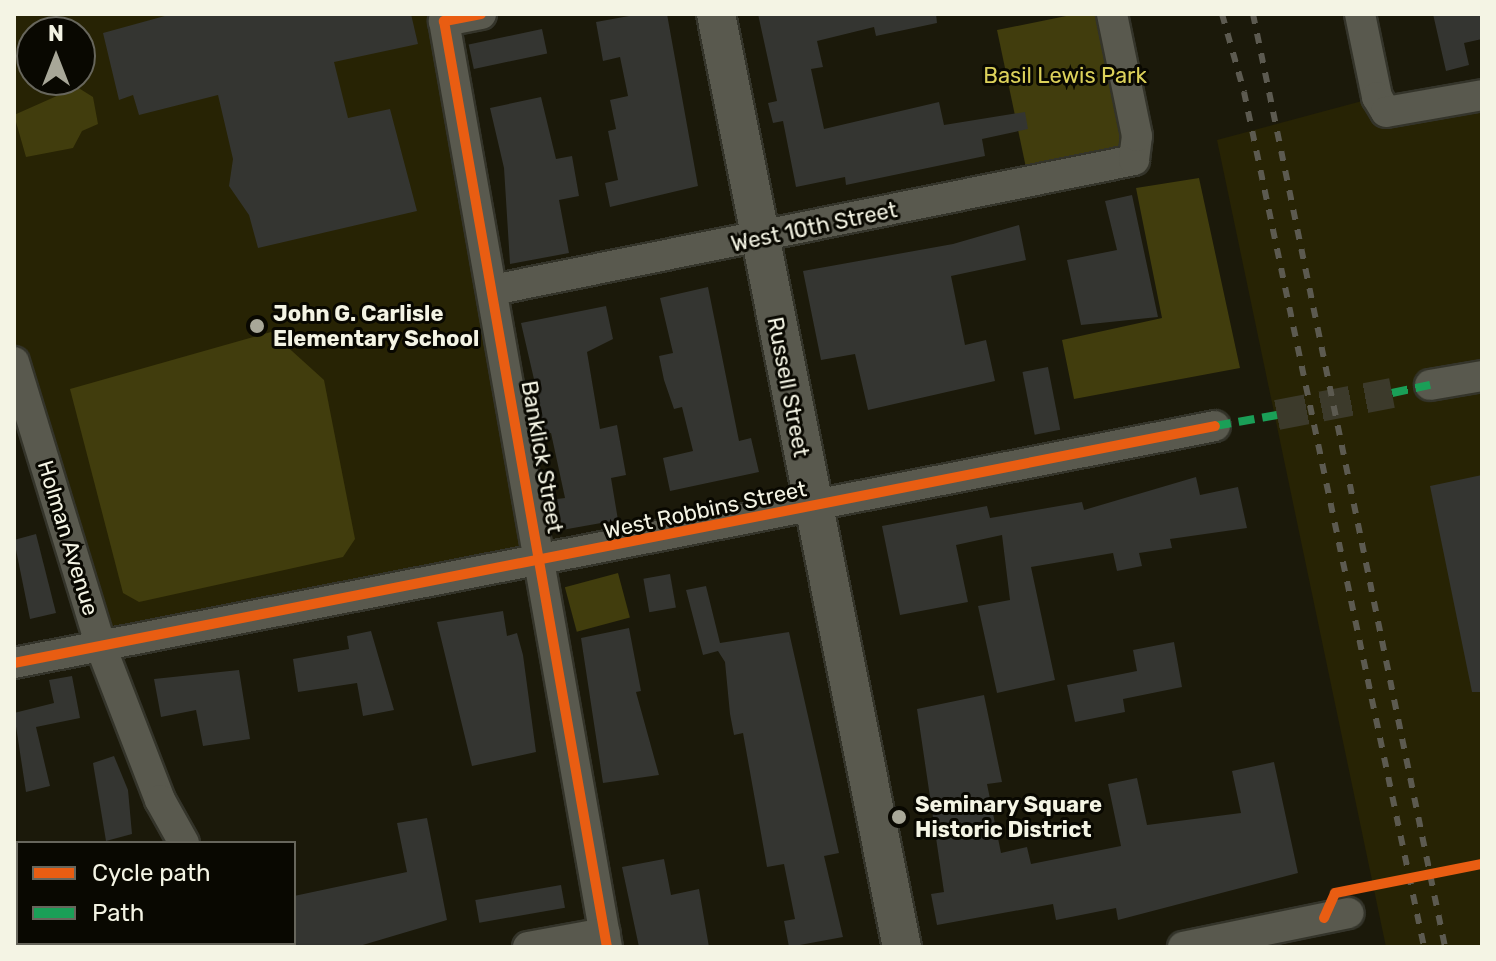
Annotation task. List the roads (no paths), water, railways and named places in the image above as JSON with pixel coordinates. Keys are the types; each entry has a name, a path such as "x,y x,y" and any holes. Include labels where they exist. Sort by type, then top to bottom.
{"street":[{"name":"Banklick Street","path":"481,14 444,21 606,940"},
{"name":"Russell Street","path":"716,14 812,508 902,947"},
{"name":"West 10th Street","path":"493,290 759,239 1134,160 1137,136 1112,14"},
{"path":"1360,14 1377,97 1393,112 1482,95"},
{"name":"Holman Avenue","path":"14,362 101,647 160,800 183,841"},
{"path":"1430,385 1482,376"},
{"name":"West Robbins Street","path":"14,663 540,564 1215,426"},
{"path":"1183,947 1349,913"},
{"path":"528,947 606,940"}],"tunnel":[{"path":"1277,415 1392,393"}],"railway":[{"path":"1222,14 1244,92 1424,947"},
{"path":"1253,14 1445,947"}],"place":[{"name":"John G. Carlisle Elementary School","path":"257,326"},
{"name":"Seminary Square Historic District","path":"899,817"}],"park label":[{"name":"Basil Lewis Park","path":"1065,76"}]}
